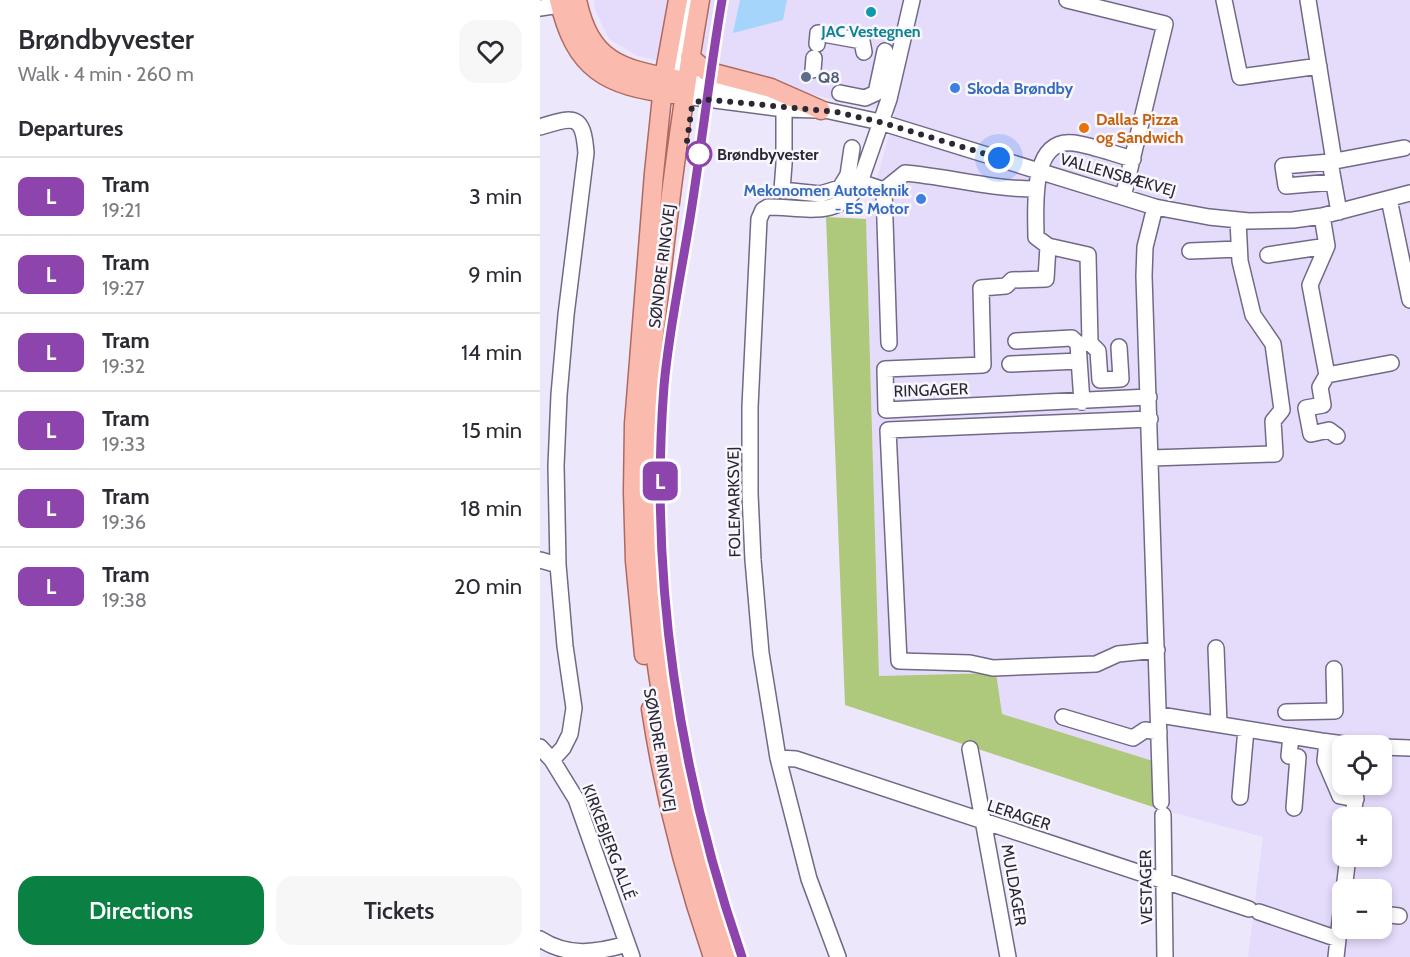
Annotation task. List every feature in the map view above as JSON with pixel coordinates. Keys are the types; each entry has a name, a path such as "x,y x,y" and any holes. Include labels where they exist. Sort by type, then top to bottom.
{"main road":[{"name":"SØNDRE RINGVEJ","path":"678,0 678,88 662,183 661,215 664,246 650,369 647,423 646,494 652,617 657,671 677,782 691,844 726,957"},
{"name":"SØNDRE RINGVEJ","path":"700,0 690,57 678,88 654,173 634,424 633,492 635,561 646,674 664,784 682,858 713,957"},
{"path":"565,2 596,46 609,58 624,67 678,88"},
{"path":"690,57 706,71 821,110"}],"street":[{"path":"664,246 673,226 692,106 678,88 688,0"},
{"name":"FOLEMARKSVEJ","path":"838,957 810,879 778,758 761,652 753,560 750,407 759,219 763,210 768,207 818,209 834,207 851,196 854,178 889,99 912,0"},
{"path":"1067,0 1165,24 1124,197"},
{"path":"1224,0 1240,77 1319,66"},
{"path":"1308,0 1339,212"},
{"path":"540,8 565,2"},
{"path":"814,57 818,33 862,41 864,52"},
{"path":"840,93 866,98 876,93 885,51"},
{"name":"VALLENSBÆKVEJ","path":"678,88 767,91"},
{"name":"VALLENSBÆKVEJ","path":"678,88 767,91 784,109 821,110 880,122 1155,207 1209,217 1238,220 1293,220 1322,216 1410,193"},
{"path":"784,109 782,190 820,194 840,188 854,178"},
{"path":"542,122 576,120 585,140 586,153 566,315 556,466 558,565 565,646 574,708 570,734 563,748 552,760"},
{"path":"1082,402 1079,361 1084,344 1088,255 1048,246 1036,237 1035,189 1046,154 1053,147 1072,143 1133,159"},
{"path":"852,148 854,178"},
{"path":"1333,182 1286,186 1283,166 1332,161 1404,148"},
{"path":"884,190 905,173 1010,188 1035,189"},
{"path":"854,178 884,190"},
{"path":"884,190 889,344"},
{"path":"1389,199 1410,300"},
{"path":"1063,717 1132,738 1145,730 1159,732 1144,276 1145,248 1155,207"},
{"path":"1322,216 1327,246 1310,285 1327,375 1320,387 1323,405 1306,408 1311,434 1329,430 1337,436"},
{"path":"1151,458 1275,454 1272,420 1282,410 1273,344 1253,315 1238,249 1238,220"},
{"name":"RINGAGER","path":"1048,246 1046,279 1012,280 1006,286 981,288 983,365 885,369 886,410 1149,397"},
{"path":"1268,255 1327,246"},
{"path":"1190,251 1238,249"},
{"path":"1016,341 1071,338 1084,344 1098,351 1100,380 1121,379 1119,347"},
{"path":"1010,364 1079,361"},
{"path":"1327,375 1391,363"},
{"path":"1150,419 888,430 899,661 970,663 993,668 1096,664 1118,654 1158,650"},
{"path":"540,560 558,565"},
{"path":"1216,648 1219,724"},
{"path":"1286,712 1335,711 1334,669"},
{"path":"1294,808 1298,757 1289,756 1298,737 1305,712"},
{"path":"1160,715 1332,743"},
{"path":"1240,796 1246,729"},
{"name":"VESTAGER","path":"1159,732 1165,957"},
{"path":"1327,742 1325,761 1332,777"},
{"name":"KIRKEBJERG ALLÉ","path":"540,747 552,760 576,799 629,950"},
{"path":"1392,747 1410,748"},
{"name":"MULDAGER","path":"970,749 1008,957"},
{"name":"LERAGER","path":"778,758 796,759 1332,937"},
{"path":"1392,915 1399,916"},
{"path":"540,939 565,951 583,953 629,950"},
{"path":"1336,957 1338,939"}],"shaded area":[{"path":"594,0 1410,0 1410,957 1248,957 1263,837 1156,808 1153,761 1001,714 995,673 879,676 866,219 895,113 638,56 609,39 595,10"}],"green space":[{"path":"826,217 866,219 879,676 996,673 1002,714 1153,761 1156,808 845,705"}],"water":[{"path":"740,0 787,0 783,20 733,33"}],"tram line":[{"path":"722,0 669,354 661,439 660,505 669,637 678,702 705,830 742,957"},
{"name":"L","path":"722,0 666,364 660,478 667,621 681,723 708,846 742,957"}],"place":[{"name":"JAC Vestegnen","path":"871,12"},
{"name":"Q8","path":"806,77"},
{"name":"Skoda Brøndby","path":"955,88"},
{"name":"Dallas Pizza og Sandwich","path":"1084,128"},
{"name":"Brøndbyvester","path":"699,154"},
{"name":"Mekonomen Autoteknik - ES Motor","path":"921,199"}],"route":[{"path":"699,154 686,148 692,106 702,99 784,109 836,112 880,122 999,158"}]}
